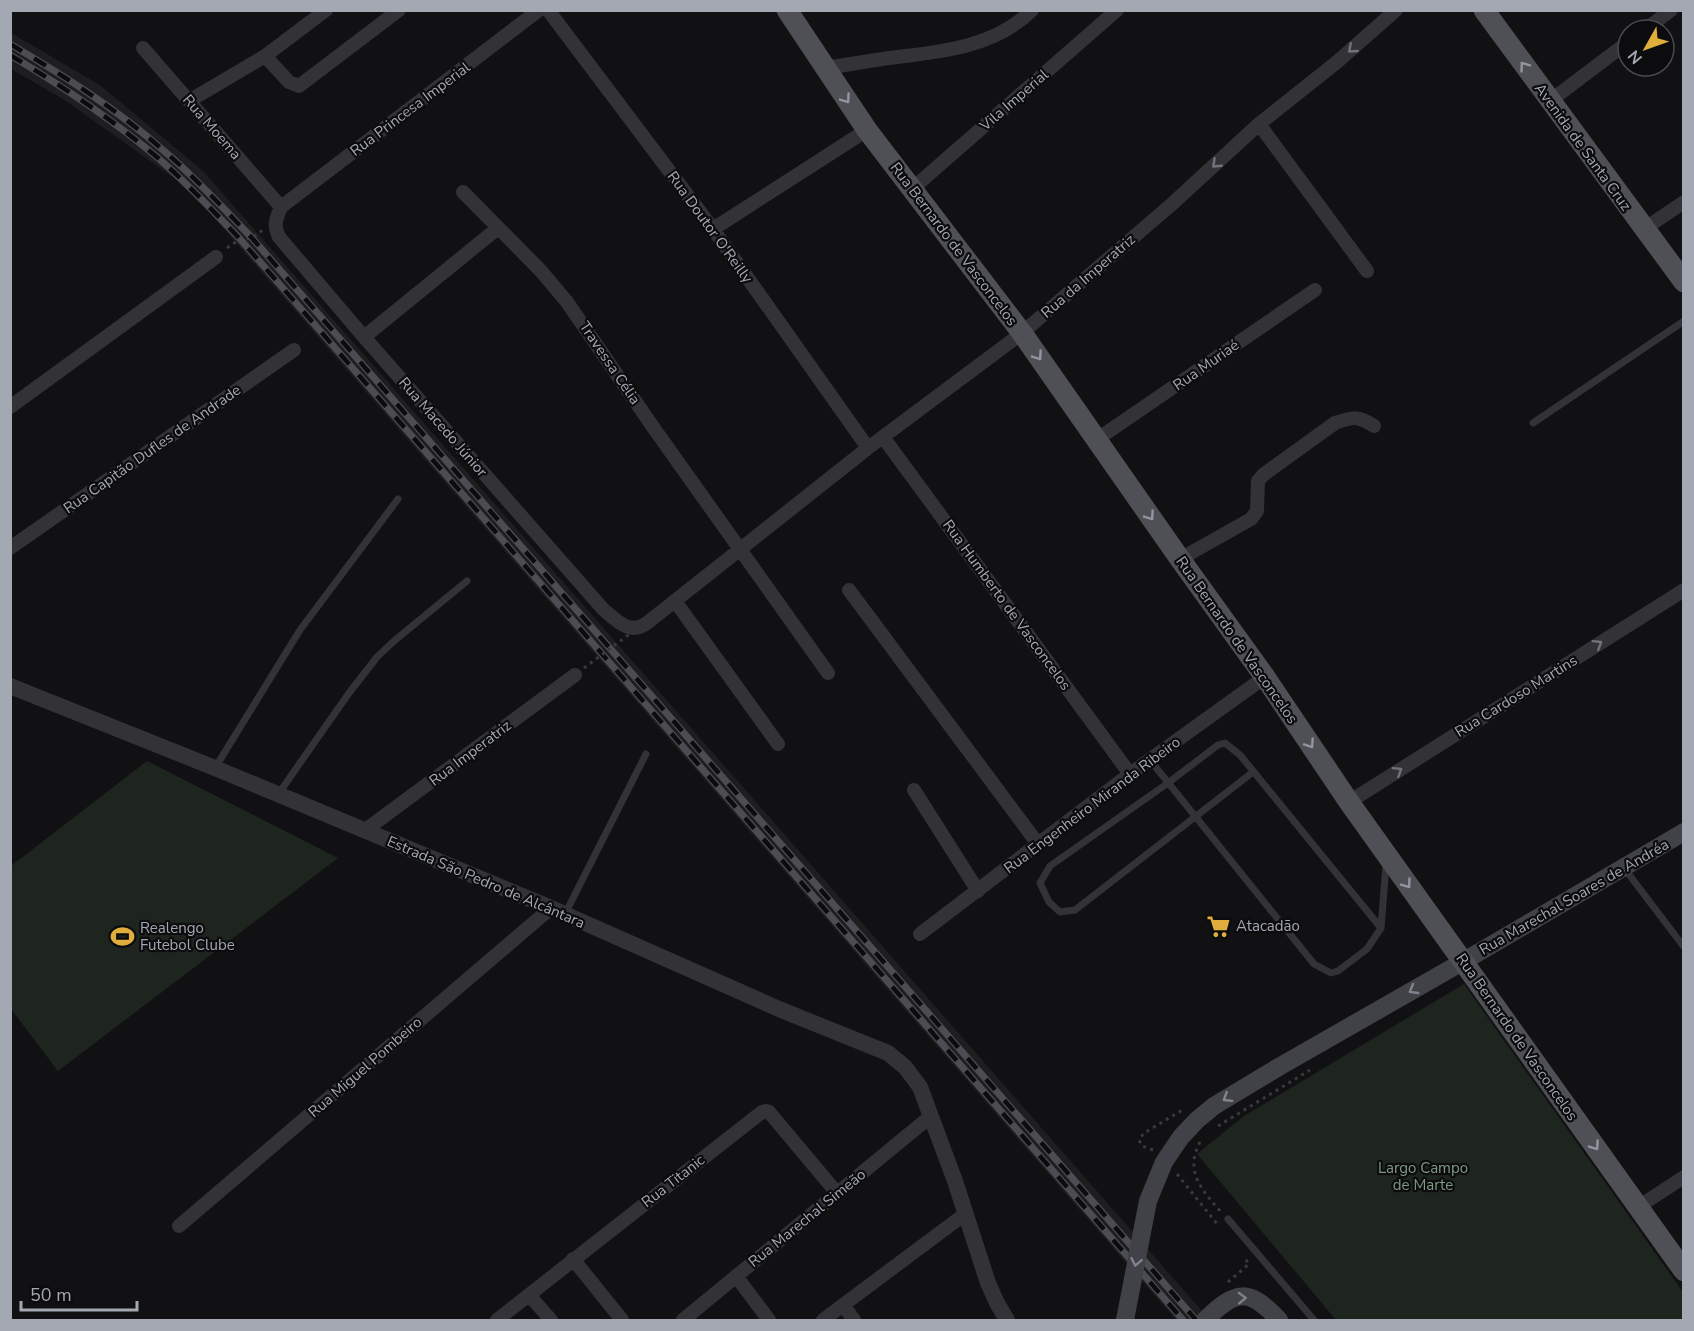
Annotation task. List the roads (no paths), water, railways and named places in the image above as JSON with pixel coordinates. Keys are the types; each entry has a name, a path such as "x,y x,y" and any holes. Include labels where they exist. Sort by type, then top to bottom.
{"main road":[{"name":"Rua Bernardo de Vasconcelos","path":"787,10 867,130 1022,333 1179,559 1265,677 1387,856 1683,1271"},
{"name":"Avenida de Santa Cruz","path":"1484,10 1683,282"},
{"name":"Rua Marechal Soares de Andréa","path":"1125,1320 1148,1201 1164,1162 1181,1137 1197,1120 1214,1106 1277,1068 1683,832"},
{"path":"1205,1320 1228,1300 1237,1297 1256,1299 1279,1320"}],"street":[{"path":"189,101 265,56 326,10"},
{"path":"265,56 288,82 299,86 399,10"},
{"name":"Rua Princesa Imperial","path":"281,207 539,10"},
{"name":"Rua Doutor O'Reilly","path":"548,10 713,229 868,448"},
{"path":"825,68 975,45 1006,30 1026,17 1032,10"},
{"name":"Vila Imperial","path":"912,189 1117,10"},
{"name":"Rua da Imperatriz","path":"635,630 647,623 868,448 1022,333 1172,204 1259,124 1337,62 1396,10"},
{"name":"Rua Moema","path":"143,48 281,207"},
{"path":"1550,101 1616,51"},
{"path":"1259,124 1367,271"},
{"path":"713,229 867,130"},
{"name":"Travessa Célia","path":"463,192 541,271 567,302 740,549"},
{"path":"1644,229 1683,202"},
{"name":"Rua Macedo Júnior","path":"281,207 274,222 279,237 603,609 623,625 635,630"},
{"path":"364,337 498,228"},
{"path":"10,407 216,257"},
{"name":"Rua Muriaé","path":"1096,440 1315,290"},
{"name":"Rua Capitão Dufles de Andrade","path":"10,548 294,350"},
{"path":"1179,559 1251,519 1257,511 1258,481 1263,475 1335,423 1362,418 1374,426"},
{"name":"Rua Humberto de Vasconcelos","path":"883,437 1130,774"},
{"path":"740,549 828,673"},
{"path":"849,590 1038,844"},
{"name":"Rua Cardoso Martins","path":"1349,802 1683,590"},
{"path":"675,601 778,744"},
{"name":"Rua Imperatriz","path":"364,831 579,671"},
{"name":"Rua Engenheiro Miranda Ribeiro","path":"920,934 1130,774 1265,677"},
{"name":"Estrada São Pedro de Alcântara","path":"10,686 215,768 558,911 779,1009 888,1053 904,1067 920,1087 956,1181 988,1283 1007,1320"},
{"path":"914,790 978,891"},
{"name":"Rua Miguel Pombeiro","path":"179,1226 558,911"},
{"name":"Rua Titanic","path":"497,1320 757,1115 766,1111 837,1193"},
{"name":"Rua Marechal Simeão","path":"683,1320 931,1116"},
{"path":"1638,1207 1683,1176"},
{"path":"822,1320 965,1214"},
{"path":"573,1259 622,1320"},
{"path":"736,1276 770,1320"},
{"path":"529,1295 551,1320"},
{"path":"843,1305 854,1320"}],"lane":[{"path":"1533,423 1683,321"},
{"path":"215,768 300,630 398,499"},
{"path":"278,795 377,657 467,581"},
{"path":"1253,772 1075,910 1060,912 1049,902 1040,883 1050,866 1218,745 1225,743 1240,755 1381,928"},
{"path":"558,911 646,754"},
{"path":"1150,760 1314,964 1331,973 1338,972 1367,949 1381,928 1387,856"},
{"path":"1624,868 1683,947"},
{"path":"1228,1220 1314,1320"}],"railway":[{"path":"10,44 90,94 128,121 187,172 252,238 1196,1320"},
{"path":"10,55 86,104 141,144 200,197 240,239 1183,1320"}],"place":[{"name":"Atacadão","path":"1218,926"},
{"name":"Realengo Futebol Clube","path":"122,937"}],"park label":[{"name":"Largo Campo de Marte","path":"1423,1176"}]}
